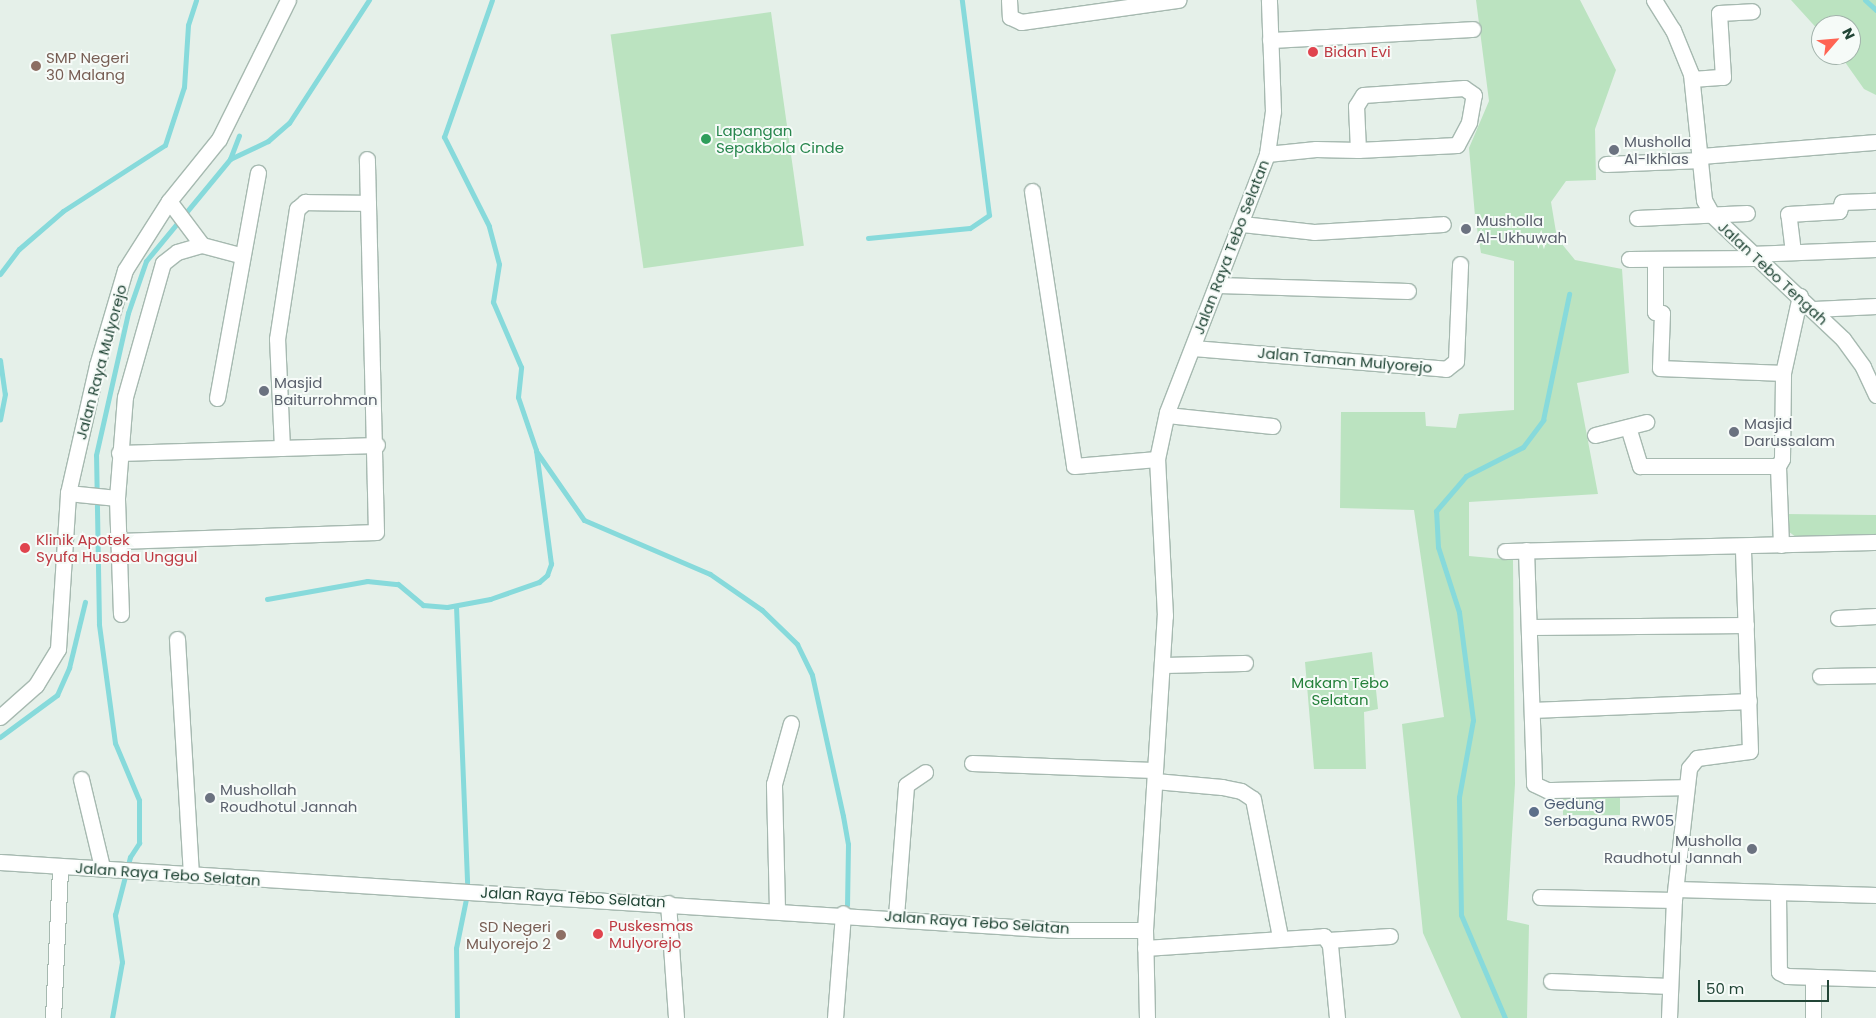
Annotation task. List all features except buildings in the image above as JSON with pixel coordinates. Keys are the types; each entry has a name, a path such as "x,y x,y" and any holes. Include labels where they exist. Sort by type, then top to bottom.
{"street":[{"name":"Jalan Raya Mulyorejo","path":"0,717 36,685 58,649 68,494 96,365 125,270 174,207 219,139 288,0"},
{"path":"1009,0 1010,17 1020,22 1178,0"},
{"name":"Jalan Raya Tebo Selatan","path":"1147,1018 1145,930 1165,616 1157,459 1167,415 1242,224 1267,154 1273,111 1269,0"},
{"name":"Jalan Tebo Tengah","path":"1654,0 1673,30 1692,79 1704,200 1713,216 1752,256 1814,309 1863,367 1876,395"},
{"path":"1692,79 1724,77 1719,13 1752,11"},
{"path":"1270,40 1473,28"},
{"path":"1267,154 1358,150 1457,145 1469,122 1474,95 1464,88 1363,95 1356,106 1358,150"},
{"path":"1606,164 1701,158 1876,142"},
{"path":"119,541 376,532 377,445 367,159"},
{"path":"216,398 240,255 258,173"},
{"path":"1032,191 1074,466 1157,459"},
{"path":"1792,252 1788,214 1839,211 1842,202 1876,201"},
{"path":"282,448 277,339 297,209 305,202 368,203"},
{"path":"174,207 202,245"},
{"path":"1638,218 1747,213"},
{"path":"1242,224 1314,232 1443,224"},
{"path":"120,614 119,541 112,498 125,397 163,263 177,252 202,245 240,255"},
{"path":"1629,259 1752,256 1792,252 1876,249"},
{"path":"1655,259 1655,312 1662,313 1660,368 1783,373"},
{"name":"Jalan Taman Mulyorejo","path":"1193,348 1446,369 1456,361 1460,264"},
{"path":"1218,285 1408,291"},
{"path":"1781,545 1778,466 1782,459 1783,373 1800,296"},
{"path":"1814,309 1876,306"},
{"path":"1167,415 1272,426"},
{"path":"1595,435 1646,422"},
{"path":"1628,427 1640,466 1778,466"},
{"path":"119,453 377,445"},
{"path":"68,494 112,498"},
{"path":"1505,550 1876,542"},
{"path":"1669,1018 1668,986 1685,787 1694,759 1748,754 1749,701 1744,546"},
{"path":"1526,550 1531,627 1533,780 1539,789 1685,787"},
{"path":"1838,618 1876,616"},
{"path":"1531,627 1746,625"},
{"path":"177,639 191,875"},
{"path":"1162,665 1245,663"},
{"path":"1820,676 1876,675"},
{"path":"1533,710 1749,701"},
{"path":"777,909 774,784 792,723"},
{"path":"972,763 1154,776 1222,787 1252,799 1280,938"},
{"path":"896,916 906,785 925,772"},
{"path":"81,779 108,868"},
{"name":"Jalan Raya Tebo Selatan","path":"0,862 896,916 1060,930 1145,930"},
{"path":"53,1018 60,867"},
{"path":"1540,897 1675,894 1876,895"},
{"path":"1778,894 1779,972 1813,977 1876,978"},
{"path":"668,903 676,1018"},
{"path":"835,1018 843,913"},
{"path":"1145,948 1324,936 1328,940 1337,1018"},
{"path":"1328,940 1390,936"},
{"path":"1813,977 1813,1018"},
{"path":"1550,981 1668,986"}],"green space":[{"path":"1476,0 1580,0 1616,70 1595,129 1596,180 1566,181 1551,202 1557,238 1575,260 1622,269 1629,373 1577,383 1598,494 1469,502 1469,556 1513,560 1515,784 1507,920 1529,925 1527,1018 1461,1018 1423,933 1402,724 1444,717 1414,510 1340,508 1341,412 1425,412 1426,426 1456,428 1459,414 1514,410 1514,261 1481,253 1475,216 1469,148 1489,101"},
{"path":"1791,0 1876,0 1876,95 1864,89 1847,65 1861,65 1861,15 1811,15 1811,22"},
{"name":"Lapangan Sepakbola Cinde","path":"771,12 804,246 643,268 611,35"},
{"path":"1785,514 1876,515 1876,535 1796,537 1785,529"},
{"name":"Makam Tebo Selatan","path":"1372,652 1378,709 1364,712 1366,769 1314,769 1305,662"},
{"path":"1563,795 1620,795 1620,815 1563,815"}],"waterway":[{"path":"0,274 19,249 63,211 165,145 184,87 188,25 196,0"},
{"path":"112,1018 122,962 115,915 130,857 139,843 139,800 115,743 99,624 96,455 128,313 146,261 230,159 268,141 289,123 369,0"},
{"path":"267,599 367,581 398,584 423,605 447,607 490,599 539,582 547,575 551,564 536,450 518,397 521,367 493,302 499,264 489,226 444,137 492,0"},
{"path":"868,238 970,228 989,215 962,0"},
{"path":"1865,0 1876,10"},
{"path":"230,159 239,136"},
{"path":"1505,1018 1461,915 1459,797 1473,720 1459,612 1438,547 1436,511 1466,476 1523,447 1543,420 1569,294"},
{"path":"0,360 5,394 0,420"},
{"path":"536,451 584,520 710,574 762,610 797,644 812,675 843,816 848,844 847,905"},
{"path":"0,737 57,695 69,668 85,602"},
{"path":"456,606 467,883"},
{"path":"457,1018 456,948 466,899"}],"place":[{"name":"Bidan Evi","path":"1313,52"},
{"name":"SMP Negeri 30 Malang","path":"36,66"},
{"name":"Lapangan Sepakbola Cinde","path":"706,139"},
{"name":"Musholla Al-Ikhlas","path":"1614,150"},
{"name":"Musholla Al-Ukhuwah","path":"1466,229"},
{"name":"Masjid Baiturrohman","path":"264,391"},
{"name":"Masjid Darussalam","path":"1734,432"},
{"name":"Klinik Apotek Syufa Husada Unggul","path":"25,548"},
{"name":"Mushollah Roudhotul Jannah","path":"210,798"},
{"name":"Gedung Serbaguna RW05","path":"1534,812"},
{"name":"Musholla Raudhotul Jannah","path":"1752,849"},
{"name":"Puskesmas Mulyorejo","path":"598,934"},
{"name":"SD Negeri Mulyorejo 2","path":"561,935"}]}
